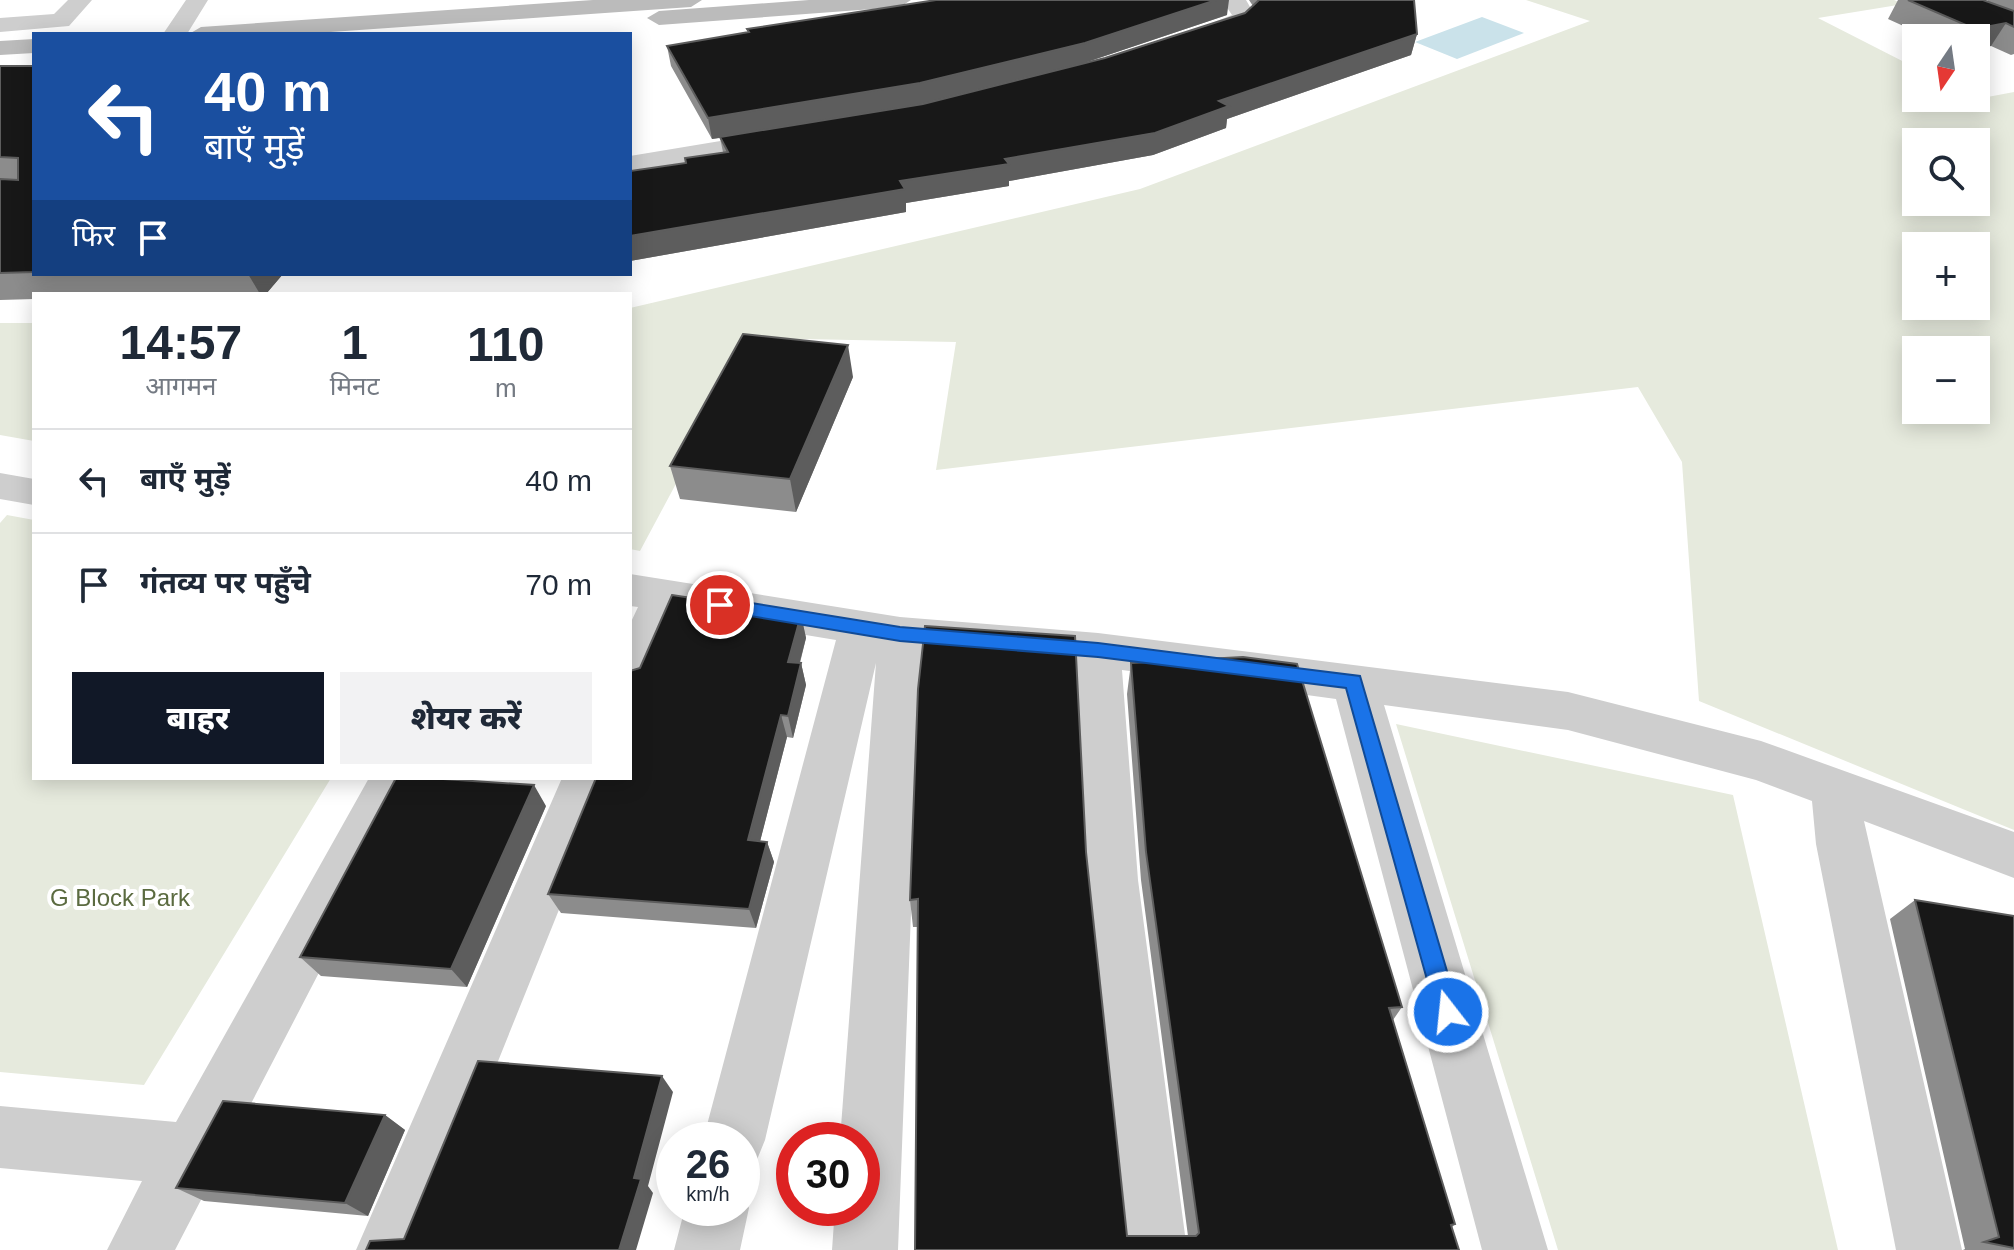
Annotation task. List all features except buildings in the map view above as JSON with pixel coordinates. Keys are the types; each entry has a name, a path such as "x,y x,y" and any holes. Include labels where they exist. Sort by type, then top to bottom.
{"street":[{"path":"0,25 61,21 81,0"},
{"path":"176,32 197,0"},
{"path":"230,32 691,0"},
{"path":"442,32 899,0"},
{"path":"1164,48 1233,25 1244,17 1242,8 1233,0"},
{"path":"0,48 32,46"},
{"path":"0,62 32,59"},
{"path":"632,164 800,136"},
{"path":"632,666 647,593 881,631 1098,650 1354,681 1568,711 1761,761 2014,855"},
{"path":"739,1122 881,631"},
{"path":"865,1250 881,631"},
{"path":"1098,650 1112,880 1154,1250"},
{"path":"1354,681 1515,1250"},
{"path":"140,1250 394,780"},
{"path":"389,1250 586,780"},
{"path":"1835,789 1842,844 1929,1250"},
{"path":"0,1137 192,1155"},
{"path":"707,1250 713,1226"}],"green space":[{"path":"1526,0 1894,0 1904,4 1818,18 1902,61 1902,112 1990,112 1990,97 2014,92 2014,830 1699,701 1682,462 1638,387 936,470 956,342 754,338 640,551 632,549 632,308 1140,189 1590,21"},
{"path":"0,323 32,323 32,441 0,435"},
{"name":"G Block Park","path":"7,515 32,520 32,780 330,780 144,1085 0,1072 0,523"},
{"path":"1396,724 1733,795 1838,1250 1558,1250"}],"water":[{"path":"1482,17 1524,33 1457,59 1415,42"}],"route":[{"path":"720,605 900,634 1098,650 1354,681 1448,1012"}]}
